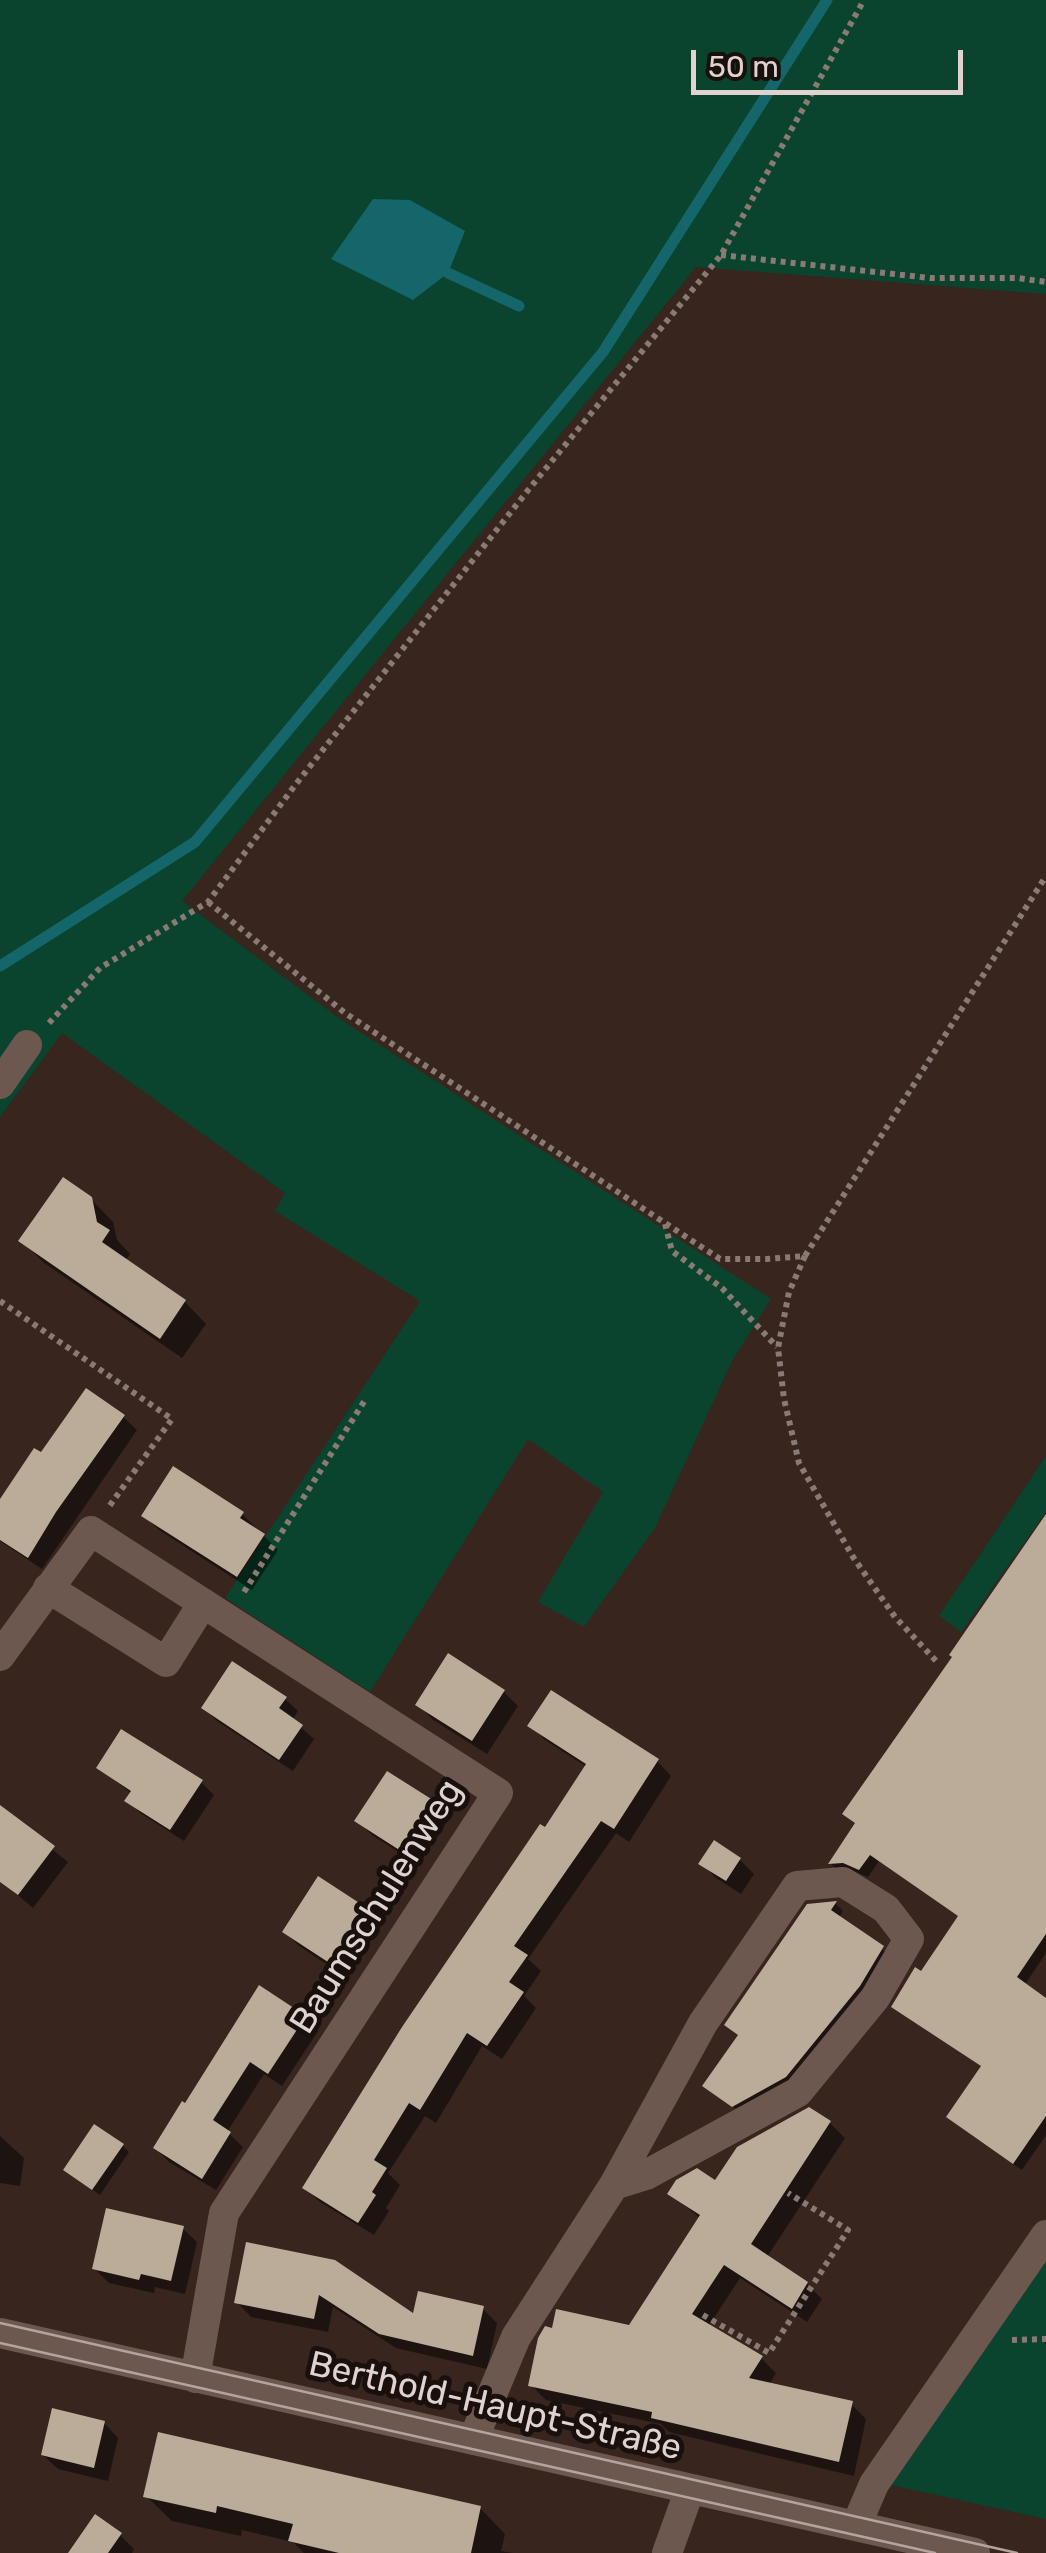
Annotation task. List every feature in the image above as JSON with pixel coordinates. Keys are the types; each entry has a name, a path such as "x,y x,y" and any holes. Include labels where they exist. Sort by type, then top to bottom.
{"street":[{"path":"0,1084 27,1046"},
{"name":"Baumschulenweg","path":"0,1656 90,1531 498,1793 224,2214 195,2378"},
{"path":"48,1588 166,1662 215,1611"},
{"path":"473,2440 516,2337 614,2186 703,2022 797,1886 843,1882 886,1909 910,1939 874,1998 798,2092 646,2174 614,2186"},
{"path":"870,2537 874,2484 1046,2236"},
{"name":"Berthold-Haupt-Straße","path":"0,2333 690,2489 870,2537 974,2553"},
{"path":"667,2553 690,2489"}],"path":[{"path":"27,1046 100,968 208,902 529,488 721,255 864,0"},
{"path":"721,255 930,278 1018,278 1046,282"},
{"path":"938,1662 895,1617 874,1587 799,1463 784,1399 778,1348 789,1292 805,1256 1046,876"},
{"path":"208,902 345,1013 720,1260 805,1256"},
{"path":"666,1224 672,1251 722,1288 778,1348"},
{"path":"0,1301 172,1419 106,1511"},
{"path":"215,1611 365,1400"},
{"path":"704,2315 769,2353 848,2230 788,2193"}],"green space":[{"path":"0,0 1046,0 1046,294 696,267 182,901 340,1019 771,1299 732,1361 655,1528 584,1627 538,1602 603,1492 528,1439 370,1692 225,1598 420,1301 275,1211 285,1193 62,1033 0,1117"},
{"path":"1046,1456 1046,1512 961,1632 939,1616"},
{"path":"1046,2261 1046,2519 891,2485"}],"water":[{"path":"373,199 410,200 465,231 448,273 413,300 331,259"}],"building":[{"path":"63,1177 92,1197 97,1222 110,1230 102,1242 186,1300 160,1339 18,1241"},
{"path":"86,1388 125,1415 28,1558 0,1540 0,1499 34,1448 41,1452"},
{"path":"173,1466 244,1512 240,1518 265,1534 237,1577 141,1516"},
{"path":"1046,1514 1046,1934 1017,1977 1046,1998 1046,2116 1013,2164 946,2117 981,2066 891,2007 915,1967 921,1971 958,1916 870,1855 859,1870 843,1863 828,1864 855,1823 842,1814"},
{"path":"448,1653 505,1690 472,1741 415,1705"},
{"path":"232,1661 287,1697 279,1708 303,1725 279,1760 201,1708"},
{"path":"551,1690 659,1759 614,1829 601,1821 514,1946 528,1955 509,1982 524,1992 487,2046 467,2033 420,2110 409,2103 374,2160 387,2168 358,2223 302,2188 402,2027 540,1824 545,1827 586,1764 527,1726"},
{"path":"121,1729 203,1780 170,1830 124,1801 131,1791 96,1768"},
{"path":"387,1771 436,1802 404,1853 354,1821"},
{"path":"0,1805 55,1846 18,1895 0,1882"},
{"path":"714,1840 741,1858 726,1881 698,1864"},
{"path":"318,1876 367,1908 331,1964 282,1932"},
{"path":"837,1901 831,1910 884,1946 860,1986 786,2077 732,2107 702,2086 738,2035 724,2025 807,1904"},
{"path":"259,1985 306,2016 268,2074 250,2062 213,2120 231,2132 202,2179 153,2148"},
{"path":"809,2107 831,2121 751,2244 808,2282 792,2309 724,2265 692,2314 763,2356 749,2378 853,2401 839,2462 651,2418 652,2412 528,2386 538,2338 545,2326 552,2328 556,2309 629,2325 700,2215 667,2194 676,2180 697,2168 715,2180 737,2147"},
{"path":"94,2124 124,2144 92,2190 63,2170"},
{"path":"106,2208 184,2226 171,2281 141,2274 139,2280 92,2269"},
{"path":"246,2242 335,2260 413,2313 418,2291 484,2306 473,2356 379,2334 319,2295 314,2319 234,2303"},
{"path":"52,2408 105,2421 94,2468 41,2455"},
{"path":"158,2432 481,2506 471,2553 339,2553 288,2541 293,2524 217,2506 216,2513 143,2497"},
{"path":"95,2514 122,2533 108,2553 68,2553"}],"waterway":[{"path":"0,966 195,842 603,352 827,0"},
{"path":"448,273 519,306"}],"tram line":[{"path":"0,2323 1017,2553"},
{"path":"0,2343 935,2553"}]}
